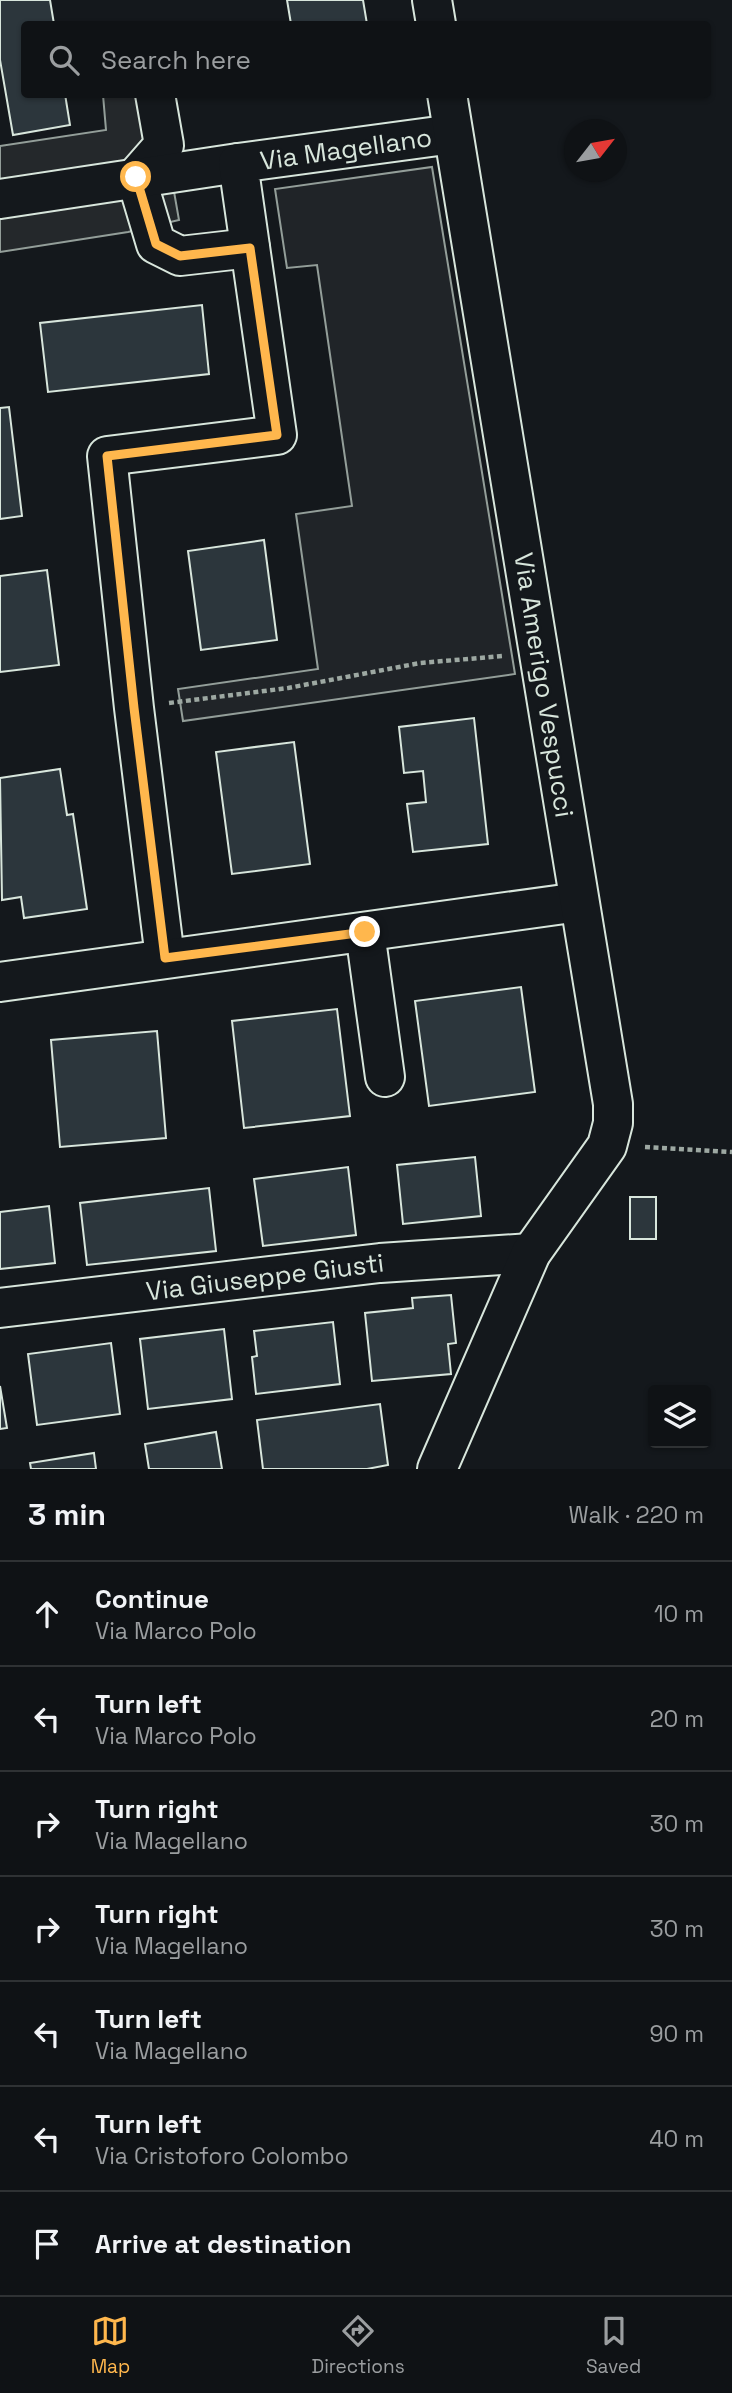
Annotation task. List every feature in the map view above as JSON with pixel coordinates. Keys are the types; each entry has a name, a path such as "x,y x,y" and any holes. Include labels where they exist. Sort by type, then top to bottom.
{"street":[{"path":"432,0 436,21"},
{"path":"156,98 164,145 136,177 156,244 180,256 250,248"},
{"name":"Via Amerigo Vespucci","path":"437,1469 531,1252 607,1146 612,1123 612,1104 448,98"},
{"name":"Via Magellano","path":"0,199 136,177 453,134"},
{"name":"Via Magellano","path":"165,958 134,708 107,456 277,435 238,163"},
{"path":"0,982 579,902"},
{"path":"365,932 385,1077"},
{"name":"Via Giuseppe Giusti","path":"0,1308 380,1263 531,1252"}],"path":[{"path":"134,708 288,688 420,663 539,653"},
{"path":"607,1146 732,1152"}],"shaded area":[{"path":"103,98 158,98 179,220 128,232 0,252 0,146 106,130"},
{"path":"432,167 515,674 183,721 178,689 318,669 296,514 352,506 317,265 287,268 275,189"}],"building":[{"path":"0,0 50,0 54,21 21,21 21,98 66,98 70,125 13,135 0,60"},
{"path":"287,0 363,0 366,21 290,21"},
{"path":"202,305 209,374 48,392 40,323"},
{"path":"9,407 22,516 0,519 0,408"},
{"path":"264,540 277,640 201,650 188,551"},
{"path":"47,570 59,665 0,672 0,576"},
{"path":"474,718 488,844 413,852 407,804 426,802 423,771 404,773 399,727"},
{"path":"294,742 310,864 232,874 216,752"},
{"path":"60,769 67,815 73,814 87,909 24,918 21,897 2,900 0,778"},
{"path":"521,987 535,1092 429,1106 415,1001"},
{"path":"337,1009 350,1116 244,1128 232,1021"},
{"path":"157,1031 166,1138 60,1147 51,1040"},
{"path":"475,1157 481,1216 403,1224 397,1165"},
{"path":"348,1167 356,1235 263,1246 254,1179"},
{"path":"209,1188 216,1251 87,1265 80,1203"},
{"path":"630,1197 656,1197 656,1239 630,1239"},
{"path":"49,1206 55,1263 0,1269 0,1212"},
{"path":"451,1295 456,1343 448,1344 451,1374 372,1381 365,1313 413,1308 412,1298"},
{"path":"333,1322 340,1384 256,1394 252,1357 257,1356 254,1331"},
{"path":"224,1329 232,1399 148,1409 140,1339"},
{"path":"111,1343 120,1414 37,1425 28,1354"},
{"path":"0,1386 7,1428 0,1429"},
{"path":"380,1404 388,1465 367,1469 263,1469 257,1420"},
{"path":"216,1432 222,1469 149,1469 145,1444"},
{"path":"94,1453 96,1469 31,1469 30,1463"}],"route":[{"path":"136,177 156,244 180,256 250,248 277,435 107,456 134,708 165,958 365,932"}]}
